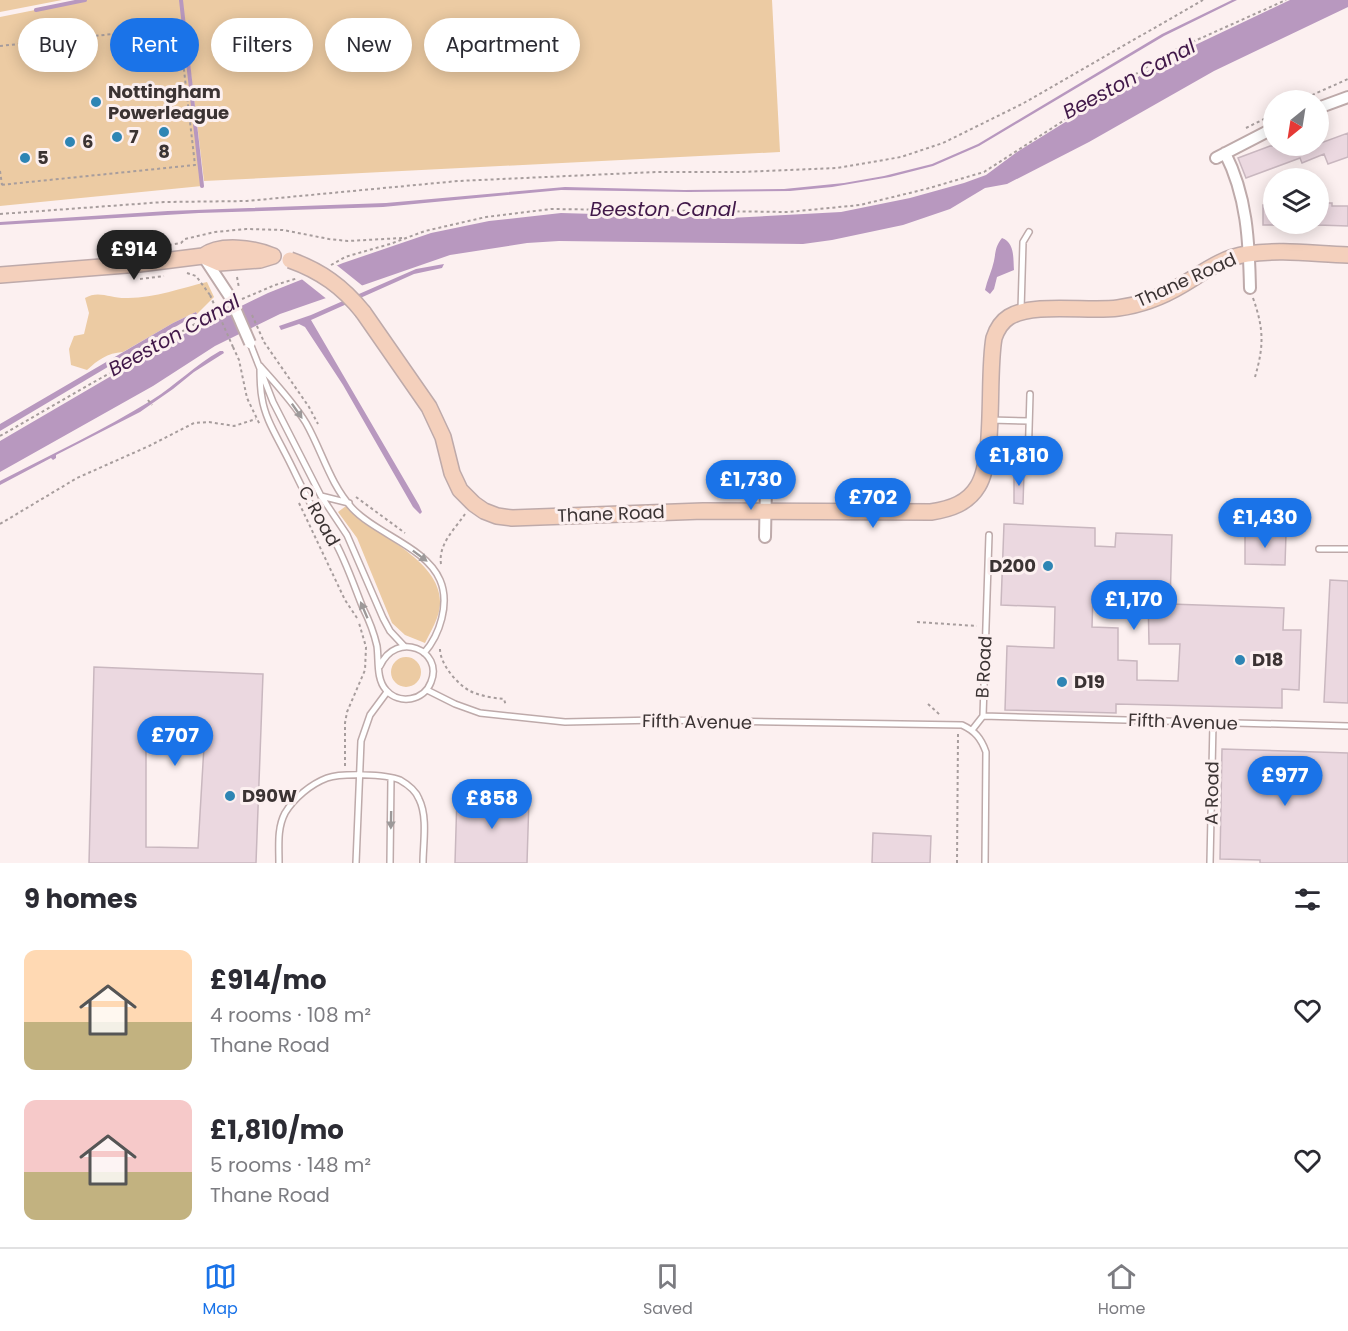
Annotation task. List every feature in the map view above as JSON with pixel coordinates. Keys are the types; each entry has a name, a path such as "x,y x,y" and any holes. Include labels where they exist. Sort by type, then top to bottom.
{"street":[{"path":"1329,104 1348,97"},
{"path":"1250,288 1249,238 1242,195 1221,156 1263,134"},
{"name":"Thane Road","path":"0,275 139,264 203,256 219,263 260,260 273,256 315,270 336,283 363,312 429,406 443,437 452,473 460,490 474,504 497,516 512,518 703,511 907,513 951,508 970,496 982,477 987,449 993,338 1005,320 1021,312 1048,309 1111,309 1131,306 1168,293 1220,261 1250,254 1348,255"},
{"path":"203,256 230,301 250,343"},
{"path":"765,537 766,486"}],"lane":[{"path":"1021,312 1023,242 1029,232"},
{"name":"C Road","path":"250,343 273,402 321,496 346,535 382,618 404,646"},
{"name":"C Road","path":"260,366 286,394 305,423 331,476 349,503 361,516 425,560 440,581 444,597 443,614 430,646 424,653"},
{"name":"C Road","path":"260,366 261,398 272,428 314,509 335,542 370,624 380,666 380,680 387,692"},
{"path":"1006,465 1028,464 1030,394"},
{"path":"989,420 1029,421"},
{"name":"C Road","path":"321,496 349,503"},
{"name":"B Road","path":"972,730 983,716 989,535"},
{"path":"1319,549 1348,549"},
{"path":"356,863 360,741 370,715 387,692 394,697 412,699 427,690 433,675 432,667 424,653 411,646 404,646 389,652 380,666"},
{"name":"Fifth Avenue","path":"427,690 480,713 565,722 658,720 941,724 962,725 972,730"},
{"name":"Fifth Avenue","path":"983,716 1348,726"},
{"name":"A Road","path":"1210,863 1213,723"},
{"path":"972,730 981,740 986,752 985,863"},
{"path":"279,863 281,824 292,804 317,782 336,775 391,778 406,784 419,798 423,815 423,863"},
{"path":"390,863 391,778"}],"path":[{"path":"0,214 165,202 247,201 458,181 656,172 740,172 837,168 901,157 943,143 1023,104 1203,0"},
{"path":"405,238 486,217 551,209 788,212 860,205 926,189 984,172 1170,52 1286,0"},
{"path":"0,46 179,27 195,165 1,185 0,171"},
{"path":"1322,90 1348,78"},
{"path":"437,224 442,227"},
{"path":"0,524 77,478 149,447 194,423 209,422 234,426 256,419 247,398 239,360 210,295 200,280"},
{"path":"237,284 240,291"},
{"path":"1250,288 1260,318 1263,337 1261,357 1255,377"},
{"path":"0,436 230,301"},
{"path":"264,342 309,407 320,430"},
{"path":"148,399 152,405"},
{"path":"294,494 345,600 358,621 366,647 365,670 350,703 345,723 344,775"},
{"path":"355,496 407,534"},
{"path":"441,567 440,553 444,544 466,513 461,508"},
{"path":"433,554 440,561"},
{"path":"917,622 986,626"},
{"path":"441,641 440,656 450,672 470,691 504,699 510,717"},
{"path":"928,704 940,713 940,734 958,734 957,863"}],"shaded area":[{"path":"0,0 62,0 0,12"},
{"name":"Nottingham Powerleague","path":"85,0 181,0 183,18 110,18 110,72 189,72 202,186 0,206 0,17"},
{"path":"182,0 772,0 780,152 204,181 191,72 199,72 199,18 184,18"},
{"path":"1232,0 1237,0 1164,36 979,146 933,166 890,177 832,187 790,191 561,190 383,207 199,213 0,225 0,222 168,211 386,203 565,187 684,190 784,189 884,176 932,164 978,144 1162,34"},
{"path":"1290,0 1348,0 1348,7 1214,71 1089,142 1007,184 985,188 950,209 903,225 803,244 559,241 527,243 450,255 280,314 215,346 153,386 0,472 0,441 178,337 268,293 343,263 431,233 489,221 561,213 730,218 841,212 910,198 986,175 1017,152 1172,56"},
{"path":"1002,238 1011,247 1014,270 997,277 990,294 985,290 997,247"},
{"path":"444,264 442,268 414,274 311,320 419,505 422,512 420,514 413,507 343,385 305,327 299,324 281,330 279,326 311,315 416,269"},
{"path":"207,282 214,297 197,314 196,312 173,323 123,352 103,358 87,370 71,365 69,349 74,336 84,334 89,313 85,298 99,294 125,298 146,297"},
{"path":"196,312 197,314 0,431 0,424 173,323"},
{"path":"220,351 224,353 140,412 56,455 53,460 51,458 0,485 0,481 96,432 152,400"},
{"path":"346,506 410,553 435,582 440,599 437,618 425,643 405,635 392,623 357,538 338,512"},
{"path":"406,657 416,662 421,672 416,682 406,687 396,682 391,672 396,662"}],"pier":[{"path":"334,263 364,287 328,300 299,277"}],"building":[{"path":"1348,133 1348,157 1328,164 1325,156 1329,156 1329,140"},
{"path":"1263,149 1263,156 1319,156 1302,163 1300,158 1273,168 1263,168 1263,172 1246,178 1238,158"},
{"path":"1329,203 1332,203 1332,206 1348,206 1348,226 1329,225"},
{"path":"1014,471 1024,472 1023,504 1014,503"},
{"path":"1004,524 1095,528 1095,546 1115,547 1116,533 1172,535 1170,604 1284,608 1283,630 1301,630 1299,690 1282,689 1282,708 1116,704 1116,713 1005,710 1007,646 1054,648 1055,607 1001,605","holes":["1093,595 1148,597 1149,644 1180,644 1178,681 1137,680 1137,661 1118,660 1118,628 1092,627"]},
{"path":"1245,533 1286,534 1285,565 1245,564"},
{"path":"1330,580 1348,581 1348,703 1324,702"},
{"name":"D90W","path":"94,667 263,674 256,863 89,863","holes":["146,746 204,746 198,848 146,847"]},
{"path":"1222,749 1348,753 1348,863 1260,863 1260,860 1220,859"},
{"path":"457,796 529,798 527,863 455,863"},
{"path":"873,833 931,836 930,863 872,863"}],"waterway":[{"path":"36,10 85,0"},
{"path":"181,0 202,186"}],"place":[{"name":"Nottingham Powerleague","path":"96,102"},
{"name":"8","path":"164,132"},
{"name":"7","path":"117,137"},
{"name":"6","path":"70,142"},
{"name":"5","path":"25,158"},
{"name":"D200","path":"1048,566"},
{"name":"D18","path":"1240,660"},
{"name":"D19","path":"1062,682"},
{"name":"D90W","path":"230,796"}],"water label":[{"name":"Beeston Canal","path":"1129,79"},
{"name":"Beeston Canal","path":"663,209"},
{"name":"Beeston Canal","path":"174,335"}]}
